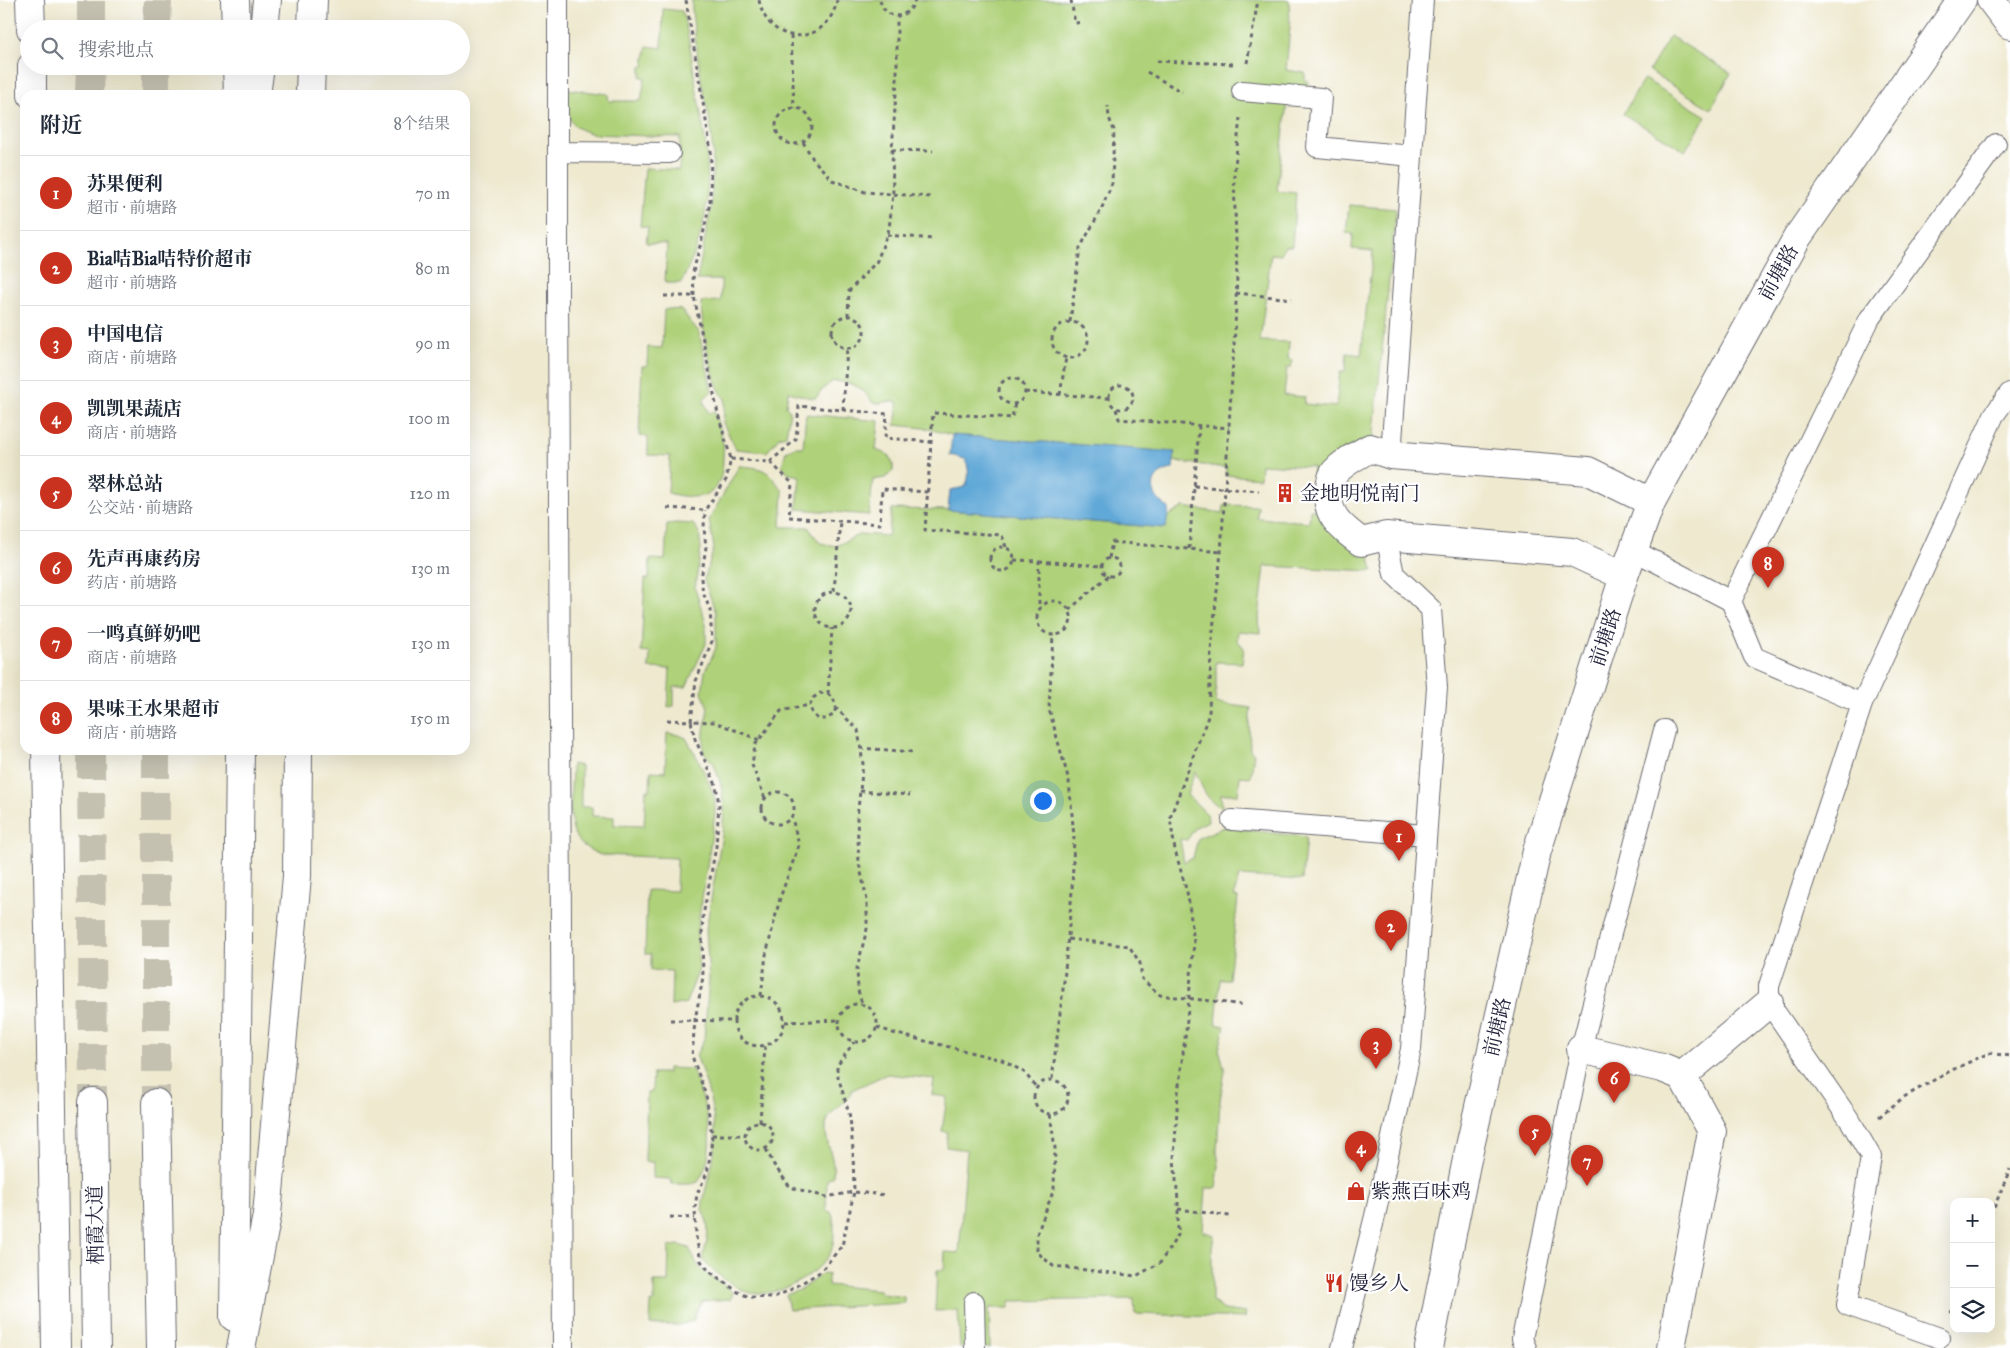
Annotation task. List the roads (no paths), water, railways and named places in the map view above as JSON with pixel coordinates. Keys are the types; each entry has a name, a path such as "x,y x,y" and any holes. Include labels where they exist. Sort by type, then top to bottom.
{"street":[{"path":"30,0 31,20"},
{"path":"235,0 236,20"},
{"path":"265,20 268,0"},
{"path":"312,20 313,0"},
{"name":"前塘路","path":"1429,1348 1466,1164 1537,851 1624,576 1651,502 1797,238 1962,0"},
{"path":"1991,0 2010,25"},
{"path":"32,75 32,90"},
{"path":"237,75 238,90"},
{"path":"257,90 259,75"},
{"path":"310,90 311,75"},
{"path":"1624,576 1572,552 1386,536 1361,542 1343,528 1330,512 1328,496 1333,474 1345,462 1370,448 1391,455 1588,471 1651,502"},
{"path":"46,755 56,1348"},
{"path":"234,1348 240,755"},
{"path":"241,1348 267,1215 297,876 298,755"},
{"path":"1682,1076 1769,1003"},
{"path":"1581,1049 1662,1068 1682,1076 1712,1131 1671,1348"},
{"name":"栖霞大道","path":"93,1102 96,1348"},
{"path":"156,1103 161,1348"}],"lane":[{"path":"558,0 563,1348"},
{"path":"1391,455 1423,0"},
{"path":"1242,91 1321,98 1317,147 1412,156"},
{"path":"1731,601 1870,318 1996,144"},
{"path":"558,152 670,153"},
{"path":"1940,1338 1846,1304 1871,1157 1858,1133 1769,1003 1770,986 1862,704 1994,415 2010,392"},
{"path":"1342,1348 1375,1216 1411,1049 1437,687 1431,609 1394,574 1386,536"},
{"path":"1633,550 1731,601 1754,657 1862,704"},
{"path":"1526,1348 1522,1339 1581,1049 1664,730"},
{"path":"1232,820 1426,835"},
{"path":"974,1302 976,1348"}],"water":[{"path":"952,435 1175,452 1173,469 1158,475 1153,486 1157,498 1169,508 1166,528 948,510 950,490 965,487 968,477 965,459 950,455"}],"tunnel":[{"path":"91,0 91,20"},
{"path":"157,20 158,0"},
{"path":"89,90 90,75"},
{"path":"156,75 156,90"},
{"path":"91,755 93,1102"},
{"path":"156,755 156,1103"}],"place":[{"name":"金地明悦南门","path":"1285,493"},
{"name":"果味王水果超市","path":"1768,588"},
{"name":"苏果便利","path":"1399,861"},
{"name":"Bia咭Bia咭特价超市","path":"1391,951"},
{"name":"中国电信","path":"1376,1069"},
{"name":"先声再康药房","path":"1614,1103"},
{"name":"翠林总站","path":"1535,1156"},
{"name":"凯凯果蔬店","path":"1361,1172"},
{"name":"一鸣真鲜奶吧","path":"1587,1186"},
{"name":"紫燕百味鸡","path":"1356,1191"},
{"name":"馒乡人","path":"1334,1283"}]}
